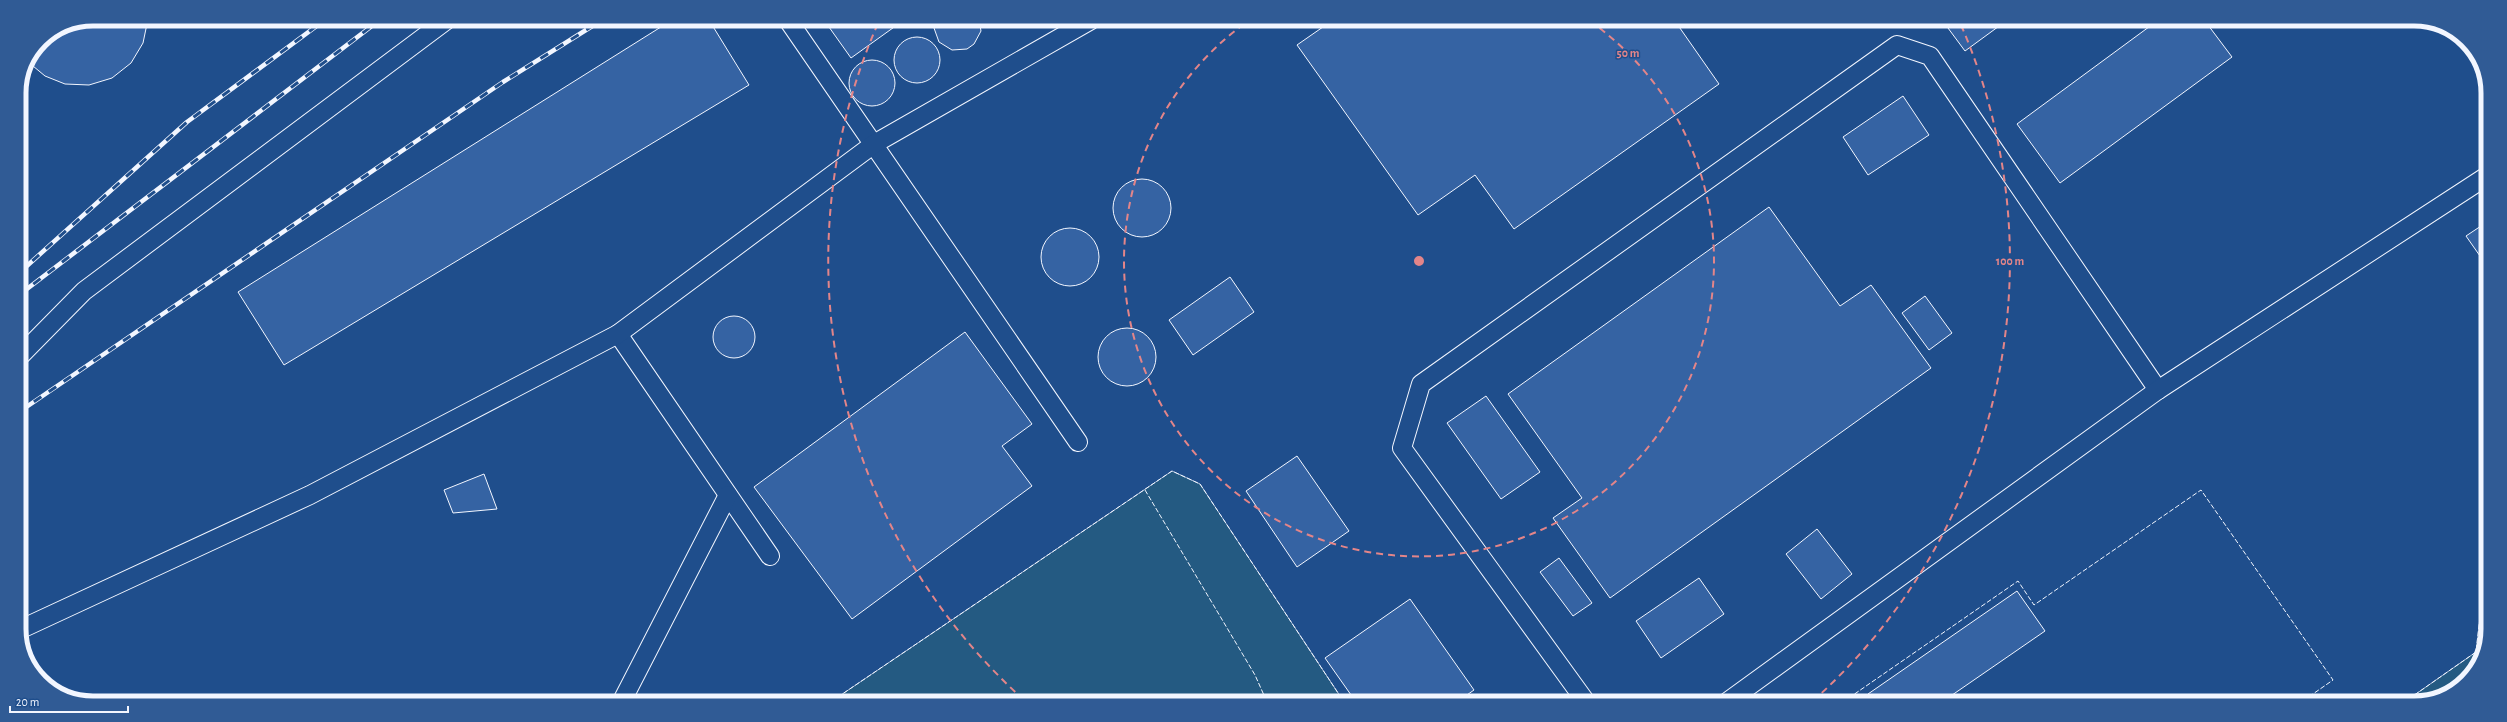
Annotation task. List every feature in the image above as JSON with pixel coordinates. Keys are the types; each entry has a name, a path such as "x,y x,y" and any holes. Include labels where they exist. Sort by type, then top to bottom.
{"lane":[{"path":"26,350 84,291 439,26"},
{"path":"792,26 1078,442"},
{"path":"26,627 310,495 618,334 874,144 1080,26"},
{"path":"1582,696 1402,448 1421,384 1897,45 1930,56 2158,390"},
{"path":"1736,696 2158,390 2481,181"},
{"path":"618,334 770,556"},
{"path":"625,696 728,495"}],"shaded area":[{"path":"1172,471 1200,484 1340,696 839,696"},
{"path":"2481,608 2479,646 2470,666 2455,682 2444,689 2427,695 2413,696 2476,652"}],"building":[{"path":"93,26 147,26 143,43 131,63 112,78 89,85 65,84 45,76 32,65 37,56 46,46 56,37 67,31 80,27"},
{"path":"662,26 713,26 749,85 284,365 238,292"},
{"path":"828,26 896,26 851,58"},
{"path":"934,26 980,26 981,31 974,44 967,49 952,50 939,42"},
{"path":"1324,26 1678,26 1719,84 1514,229 1475,175 1418,215 1297,45"},
{"path":"1946,26 1999,26 1965,51"},
{"path":"2150,26 2209,26 2232,57 2060,183 2017,124"},
{"path":"912,37 922,37 930,41 936,47 940,55 940,65 936,73 930,79 922,83 912,83 904,79 898,73 894,65 894,55 898,47 904,41"},
{"path":"867,60 877,60 885,64 891,70 895,78 895,88 891,96 885,102 877,106 867,106 859,102 853,96 849,88 849,78 853,70 859,64"},
{"path":"1903,96 1929,135 1868,175 1843,137"},
{"path":"1136,179 1148,179 1163,187 1171,202 1171,214 1163,229 1148,237 1136,237 1121,229 1113,214 1113,202 1121,187"},
{"path":"1769,207 1840,306 1871,285 1931,368 1610,598 1553,518 1582,498 1508,394"},
{"path":"2481,226 2481,257 2466,236"},
{"path":"1064,228 1076,228 1091,236 1099,251 1099,263 1091,278 1076,286 1064,286 1049,278 1041,263 1041,251 1049,236"},
{"path":"1230,277 1254,312 1193,355 1169,320"},
{"path":"1925,296 1952,333 1929,350 1902,313"},
{"path":"730,316 738,316 749,322 755,333 755,341 749,352 738,358 730,358 719,352 713,341 713,333 719,322"},
{"path":"1121,328 1133,328 1148,336 1156,351 1156,363 1148,378 1133,386 1121,386 1106,378 1098,363 1098,351 1106,336"},
{"path":"965,332 1032,424 1002,446 1032,486 852,619 754,487"},
{"path":"1486,396 1540,472 1501,499 1447,423"},
{"path":"1297,456 1349,531 1297,567 1246,491"},
{"path":"484,474 497,509 453,513 444,490"},
{"path":"1817,529 1852,574 1821,599 1786,554"},
{"path":"1559,558 1592,603 1573,616 1540,572"},
{"path":"1699,578 1724,614 1661,658 1636,621"},
{"path":"2017,591 2045,631 1951,696 1870,696 1868,694"},
{"path":"1410,599 1474,690 1466,696 1352,696 1325,658"}],"railway":[{"path":"26,267 187,122 317,26"},
{"path":"26,290 372,26"},
{"path":"26,407 503,82 592,26"}],"fence":[{"path":"839,696 1172,471 1200,484 1340,696"},
{"path":"1145,490 1255,675 1264,696"},
{"path":"1852,696 2018,581 2034,605 2201,490 2333,680 2310,696"},
{"path":"2413,696 2476,652 2481,608"}]}
